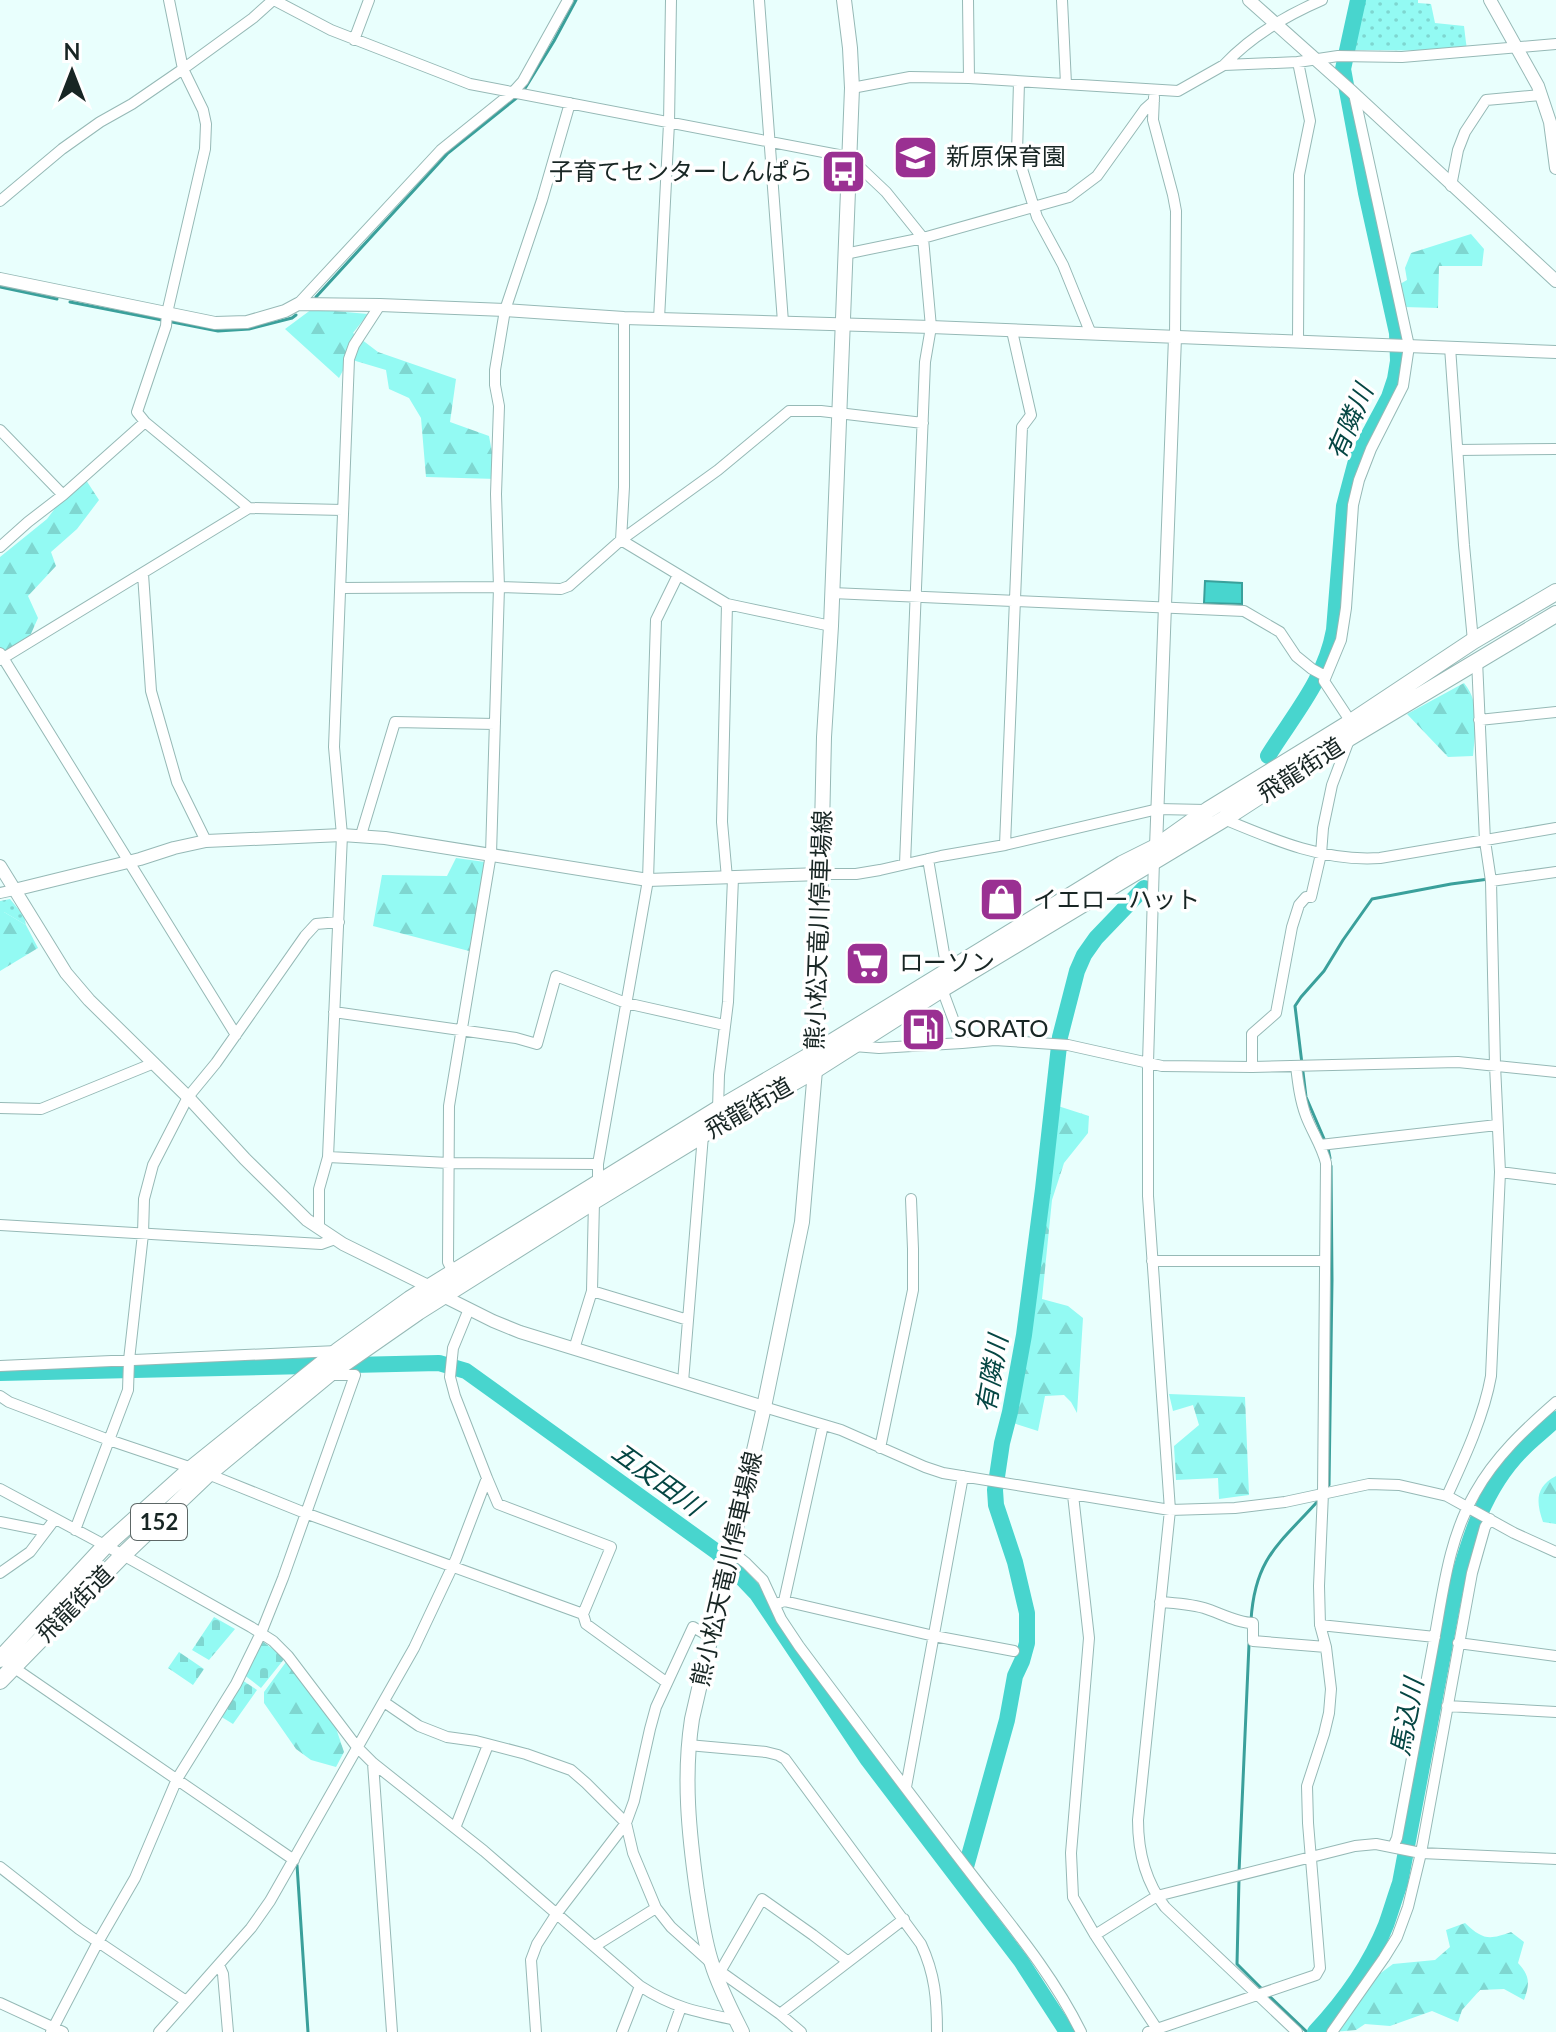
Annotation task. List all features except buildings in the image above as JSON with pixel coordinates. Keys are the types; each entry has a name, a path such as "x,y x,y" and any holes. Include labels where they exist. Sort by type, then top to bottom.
{"highway":[{"name":"飛龍街道","path":"0,1681 6,1663 105,1546 192,1468 337,1352 596,1193 718,1109 854,1046 1155,853 1224,819 1473,641 1556,592"},
{"name":"飛龍街道","path":"6,1663 208,1474 329,1374 437,1292 453,1272 703,1135 947,971 1122,864 1155,853 1208,810 1556,614"}],"main road":[{"name":"熊小松天竜川停車場線","path":"739,2026 716,1971 700,1911 686,1783 692,1719 764,1407 802,1222 814,1062 824,737 852,88 844,0"}],"street":[{"path":"169,0 183,69 203,110 205,149 167,319 137,412 249,508"},
{"path":"0,201 62,149 183,69 274,0 354,40 470,84 849,157 886,192 923,238 931,327 925,362 905,864"},
{"path":"354,40 369,0"},
{"path":"0,279 167,319 247,322 285,311 298,304 441,150 518,93 568,0"},
{"path":"659,319 669,123 671,0"},
{"path":"759,0 783,322"},
{"path":"968,0 969,78"},
{"path":"1062,0 1066,84"},
{"path":"1249,0 1556,281"},
{"path":"852,88 910,77 969,78 1066,84 1154,96 1178,91 1224,65 1274,23 1322,0"},
{"path":"1490,0 1541,95 1550,122 1556,168"},
{"path":"1224,65 1298,62 1338,56 1402,57 1556,44"},
{"path":"1298,62 1310,121 1299,175 1298,341"},
{"path":"1019,82 1017,153 1037,217 1063,265 1091,334"},
{"path":"1324,678 1341,640 1353,505 1359,480 1403,386 1406,346 1352,92"},
{"path":"1451,186 1465,132 1486,100 1541,95"},
{"path":"845,254 923,238 1069,197 1097,176 1154,96"},
{"path":"1154,96 1153,120 1176,211 1175,337 1148,1063 1148,1196 1170,1510 1138,1840 1148,1879 1165,1907 1293,2030"},
{"path":"453,1272 448,1262 449,1106 491,854 499,587 496,494 499,406 495,370 505,310 538,213 570,103"},
{"path":"298,304 1556,352"},
{"path":"319,1228 319,1189 328,1157 339,922 342,835 334,747 349,359 354,345 380,305"},
{"path":"621,540 624,318"},
{"path":"1005,845 1022,427 1031,415 1012,331"},
{"path":"1450,347 1473,641"},
{"path":"341,588 561,589 569,586 621,540 718,470 789,411 796,409 923,423"},
{"path":"0,547 145,422"},
{"path":"0,430 63,495"},
{"path":"1458,450 1556,449"},
{"path":"236,1035 1,657 249,508 343,510"},
{"path":"621,540 727,604 831,626"},
{"path":"143,574 151,691 177,782 206,841"},
{"path":"574,1349 592,1291 598,1164 648,880 656,620 678,575"},
{"path":"832,593 1244,611 1280,632 1296,656 1324,678 1350,730 1332,785 1311,897 1306,897 1299,905 1292,927 1276,1013 1252,1034 1252,1067"},
{"path":"718,1109 728,1002 730,878 722,822 727,604"},
{"path":"1447,1496 1489,1390 1500,1172 1491,881 1485,841 1477,660"},
{"path":"1479,720 1556,712"},
{"path":"361,835 395,722 495,724"},
{"path":"0,893 206,841 342,835 361,835 491,854 648,880 856,874 1005,845 1158,809 1208,810"},
{"path":"1224,819 1274,840 1321,854 1357,859 1380,858 1556,828"},
{"path":"928,859 947,971"},
{"path":"0,866 66,973 89,1000 307,1220 335,1239 520,1332 841,1430 925,1467 963,1476 1170,1510 1235,1508 1285,1502 1369,1484 1399,1485 1447,1496 1556,1552"},
{"path":"1491,881 1556,872"},
{"path":"75,1530 128,1390 144,1199 153,1165 188,1097 216,1063 305,936 316,924 339,922"},
{"path":"334,1012 516,1038 537,1044 556,976 626,1003 724,1025"},
{"path":"942,989 962,1043"},
{"path":"854,1046 879,1048 995,1040 1068,1045 1162,1066 1458,1062 1556,1072"},
{"path":"0,1108 41,1109 154,1063"},
{"path":"1073,1495 1089,1638 1071,1853 1073,1897 1155,2031 1316,1975 1320,1968 1307,1786 1329,1713 1331,1689 1320,1625 1319,1586 1323,1493 1326,1163 1324,1144 1306,1115 1300,1095 1300,1066"},
{"path":"1324,1144 1497,1125"},
{"path":"683,1382 703,1135"},
{"path":"328,1157 449,1163 598,1164"},
{"path":"1500,1172 1556,1179"},
{"path":"880,1448 913,1290 911,1199"},
{"path":"0,1225 321,1244 335,1239"},
{"path":"1152,1261 1325,1261"},
{"path":"592,1291 688,1320"},
{"path":"469,1309 452,1355 450,1371 455,1396 498,1504 611,1547 583,1614 586,1624 666,1682"},
{"path":"0,1366 337,1352"},
{"path":"0,2003 56,2030 98,1942 135,1878 177,1779 236,1684 261,1633 355,1375 329,1374"},
{"path":"0,1396 109,1440 192,1468"},
{"path":"1394,1847 1450,1554 1470,1507 1492,1468 1517,1437 1556,1402"},
{"path":"823,1425 780,1603 781,1619 1008,1919 1065,2001 1081,2032"},
{"path":"208,1474 305,1513 583,1614"},
{"path":"906,1787 963,1476"},
{"path":"159,2032 251,1928 270,1901 414,1648 452,1567 487,1478"},
{"path":"0,1489 273,1641 373,1763 557,1913 640,1986 681,2007 739,2026"},
{"path":"0,1573 30,1552 55,1519"},
{"path":"1332,2032 1397,1937 1408,1907 1421,1853 1472,1573 1490,1519"},
{"path":"0,1522 46,1531"},
{"path":"730,1554 746,1563 780,1603 1014,1651"},
{"path":"1160,1602 1184,1603 1250,1623 1253,1641 1326,1647"},
{"path":"1320,1625 1435,1637"},
{"path":"536,2032 531,1960 537,1944 626,1823 650,1729 666,1682 693,1627 712,1638"},
{"path":"1458,1643 1556,1656"},
{"path":"6,1663 294,1860"},
{"path":"384,1702 419,1726 447,1737 526,1754 571,1770 626,1823 633,1853 656,1908 671,1927 716,1971 801,2032"},
{"path":"1447,1706 1556,1712"},
{"path":"455,1828 488,1745"},
{"path":"688,1745 766,1752 785,1759 921,1944 931,1964 935,1985 937,2032"},
{"path":"373,1763 392,2032"},
{"path":"1095,1935 1157,1896 1355,1846 1376,1844 1421,1853 1556,1859"},
{"path":"0,1867 98,1942 186,2001"},
{"path":"716,1971 762,1899 847,1961"},
{"path":"595,1946 656,1908"},
{"path":"780,2014 904,1919"},
{"path":"219,1965 223,1974 228,2032"},
{"path":"622,2032 640,1986"},
{"path":"672,2032 681,2007"}],"green space":[{"path":"1363,0 1418,0 1418,3 1431,4 1435,23 1464,26 1467,51 1353,50"},
{"path":"1471,234 1484,249 1482,266 1439,266 1438,308 1404,307 1400,284 1407,280 1405,268 1411,253"},
{"path":"312,309 368,314 353,333 378,352 456,379 450,422 489,436 497,479 426,477 421,418 409,398 389,389 386,370 349,359 339,378 285,329"},
{"path":"86,480 99,500 77,529 51,552 56,566 28,596 38,618 26,645 0,661 0,557 47,519 71,487"},
{"path":"1464,683 1475,708 1473,756 1448,757 1407,714"},
{"path":"456,858 485,862 469,951 373,926 382,875 447,876"},
{"path":"10,899 24,916 26,925 0,912 0,901"},
{"path":"0,912 26,925 38,948 0,971"},
{"path":"1058,1106 1089,1116 1088,1133 1064,1163 1052,1200 1042,1299 1068,1306 1083,1318 1077,1413 1064,1395 1045,1396 1038,1431 1013,1423"},
{"path":"1169,1394 1245,1397 1249,1495 1219,1499 1218,1478 1176,1480 1174,1446 1199,1425 1193,1405 1173,1411"},
{"path":"1556,1476 1556,1524 1543,1522 1538,1502 1544,1485"},
{"path":"214,1617 235,1629 209,1660 192,1650"},
{"path":"262,1641 285,1658 261,1688 243,1674"},
{"path":"179,1652 204,1669 193,1685 168,1668"},
{"path":"286,1662 336,1728 344,1752 336,1767 311,1760 296,1749 264,1703 264,1692"},
{"path":"242,1680 257,1690 233,1724 220,1716"},
{"path":"1465,1923 1482,1935 1492,1937 1511,1932 1524,1942 1518,1963 1528,1980 1524,2000 1504,1989 1480,1990 1462,2010 1458,2022 1432,2011 1390,2026 1365,2024 1356,2030 1333,2032 1378,1975 1393,1964 1435,1960 1450,1947 1446,1930"}],"shaded area":[{"path":"1205,581 1242,583 1242,604 1204,603"}],"waterway":[{"path":"524,90 576,0"},
{"name":"有隣川","path":"1268,756 1316,681 1330,648 1344,506 1357,457 1389,397 1398,361 1397,333 1343,69 1358,0"},
{"path":"316,297 448,153 519,96"},
{"path":"0,287 57,299"},
{"path":"70,302 218,331 249,329 296,315"},
{"path":"1330,1158 1306,1097 1295,1006 1324,971 1372,899 1489,879"},
{"name":"有隣川","path":"962,1881 1007,1720 1015,1676 1027,1643 1027,1613 1015,1562 996,1505 995,1490 1024,1335 1060,1037 1084,955 1096,938 1144,888"},
{"path":"1329,1485 1331,1166"},
{"name":"五反田川","path":"0,1373 439,1363 466,1371 717,1552 757,1594 868,1760 1021,1961 1067,2032"},
{"name":"馬込川","path":"1315,2032 1346,1995 1372,1954 1400,1883 1455,1591 1472,1533 1498,1479 1528,1444 1556,1419"},
{"path":"1251,1620 1253,1599 1264,1566 1280,1541 1317,1502"},
{"path":"1239,1872 1249,1644"},
{"path":"297,1865 308,2032"},
{"path":"1239,1879 1237,1964 1262,1989"},
{"path":"1267,1994 1307,2032"}],"place":[{"name":"新原保育園","path":"915,157"},
{"name":"子育てセンターしんぱら","path":"844,172"},
{"name":"イエローハット","path":"1002,900"},
{"name":"ローソン","path":"868,963"},
{"name":"SORATO","path":"923,1029"}]}
